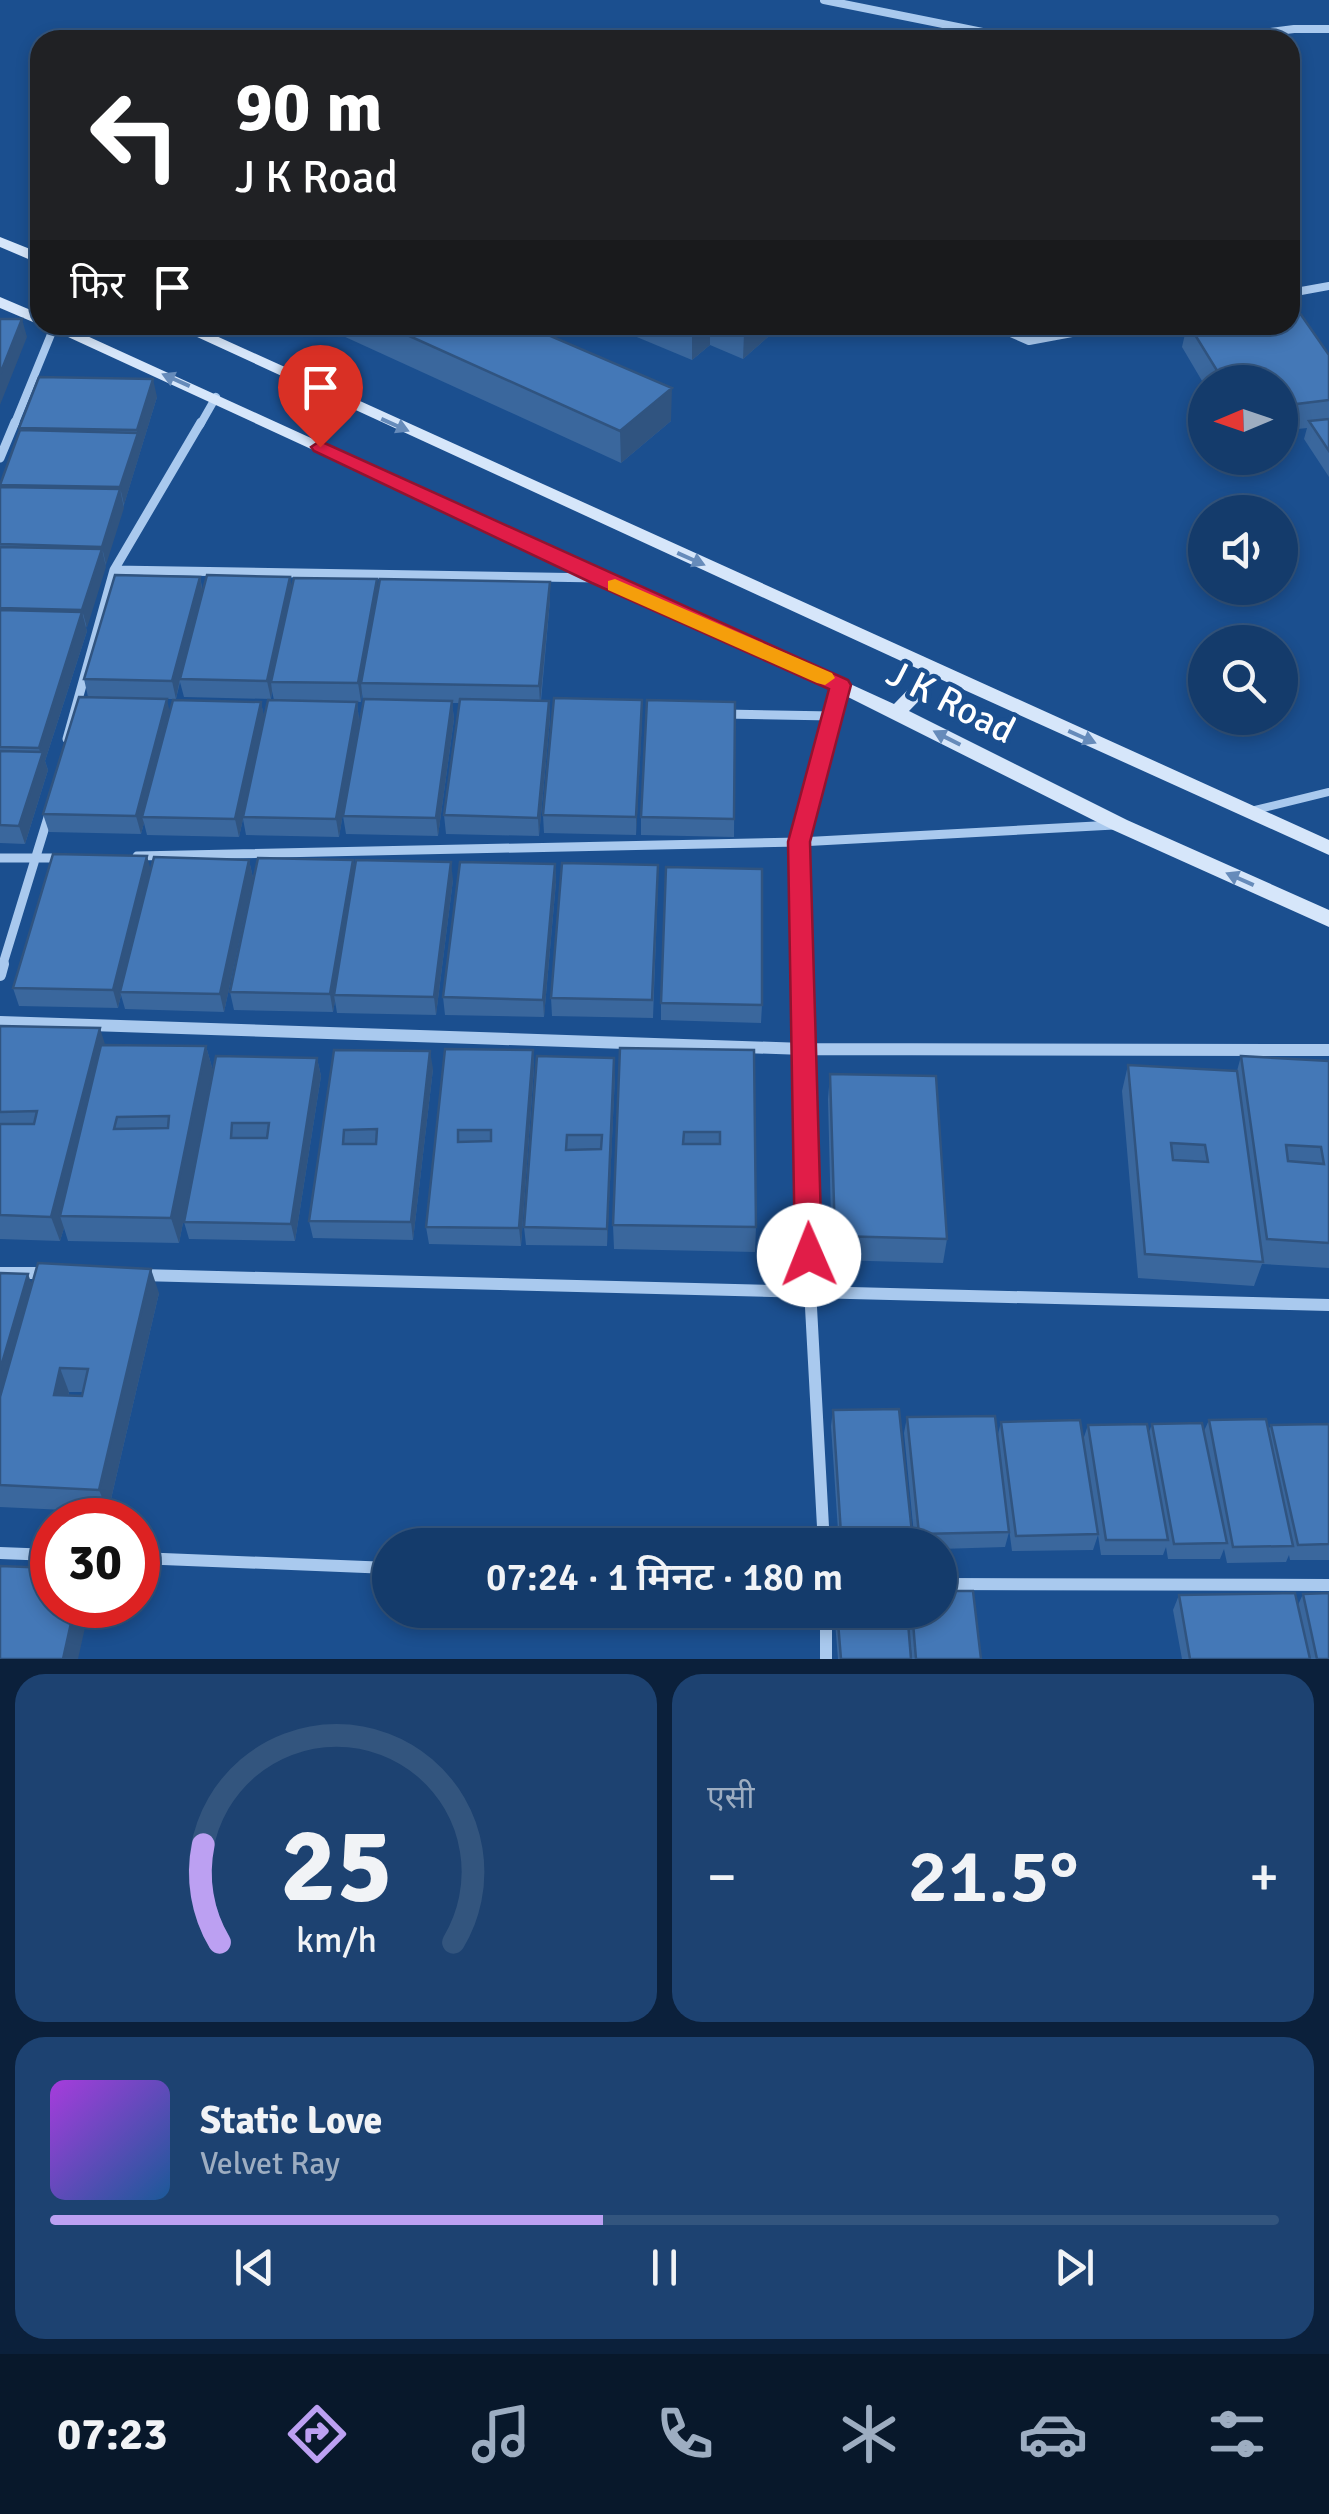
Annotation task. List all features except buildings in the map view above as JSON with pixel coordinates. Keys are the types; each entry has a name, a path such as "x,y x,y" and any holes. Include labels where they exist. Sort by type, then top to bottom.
{"main road":[{"path":"0,241 30,255"},
{"name":"J K Road","path":"0,302 30,316"},
{"name":"J K Road","path":"73,335 841,685 1120,825 1329,919"},
{"name":"J K Road","path":"202,335 1329,848"},
{"path":"896,713 937,671"}],"street":[{"path":"824,0 972,30"},
{"path":"1300,32 1329,29"},
{"path":"1300,291 1329,286"},
{"path":"0,458 44,335"},
{"path":"1015,335 1029,341 1061,335"},
{"path":"66,742 114,570 216,398"},
{"path":"114,570 600,578"},
{"path":"823,1528 810,1289 799,842 841,685"},
{"path":"76,703 96,704"},
{"path":"714,714 833,716"},
{"path":"0,976 38,859 52,800"},
{"path":"116,857 799,842 1120,825"},
{"path":"0,858 77,858"},
{"path":"0,1022 804,1049 1329,1050"},
{"path":"0,1272 59,1274"},
{"path":"118,1275 810,1289 1329,1305"},
{"path":"0,1554 30,1555"},
{"path":"160,1559 372,1567"},
{"path":"957,1584 1329,1585"},
{"path":"826,1628 826,1659"}],"lane":[{"path":"1248,812 1329,792"}],"slow traffic":[{"path":"615,585 825,678"}],"route":[{"path":"320,447 841,685 799,842 809,1255"}]}
